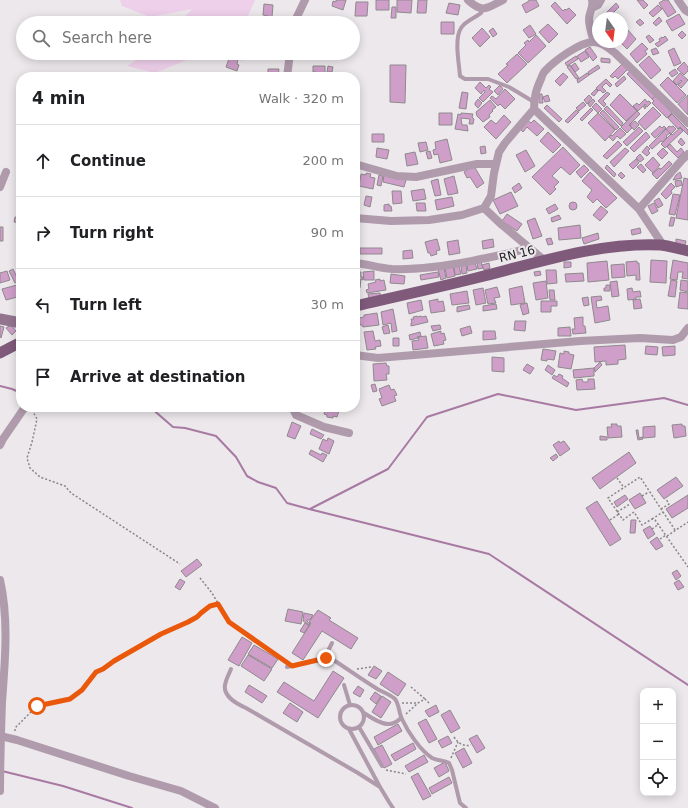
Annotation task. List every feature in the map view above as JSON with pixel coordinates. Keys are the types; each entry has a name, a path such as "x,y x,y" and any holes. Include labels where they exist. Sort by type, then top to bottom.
{"main road":[{"name":"RN 16","path":"360,305 476,278 544,260 607,248 662,245 688,251"},
{"path":"0,319 16,322"},
{"path":"0,353 16,345"}],"street":[{"path":"297,16 305,0"},
{"path":"468,0 478,8 487,8 503,0"},
{"path":"592,33 589,16 592,4 598,4 601,0"},
{"path":"678,0 688,12"},
{"path":"360,218 391,221 429,220 462,215 484,208 491,196 499,152 534,106 535,92 544,72 571,50 585,43 592,42"},
{"path":"608,48 688,122"},
{"path":"288,72 289,60"},
{"path":"534,106 639,208 662,245"},
{"path":"639,208 688,154"},
{"path":"360,165 397,176 416,177 477,164 496,164"},
{"path":"0,187 6,172"},
{"path":"484,208 544,260"},
{"path":"360,265 389,269 410,269 462,263 508,254 529,248"},
{"path":"360,356 383,357 580,341 640,338 673,340 681,337 688,328"},
{"path":"0,445 22,412"},
{"path":"294,412 296,415 303,418 349,433"},
{"path":"0,580 3,592 6,644 0,736 0,791"},
{"path":"0,736 181,791 215,808"}],"lane":[{"path":"482,8 482,13 467,22 461,28 457,43 460,76 465,79 488,79 509,87 534,106"},
{"path":"324,659 332,643"},
{"path":"287,667 326,658 335,661 376,688 393,697 397,702 401,718 407,729 422,748 436,760 449,763 460,803 466,808"},
{"path":"230,669 225,686 227,694 236,704 246,708 358,772 380,787"},
{"path":"344,685 350,705"},
{"path":"393,808 349,730 343,726 340,721 339,714 342,708 348,705 354,705 360,708 364,713 383,723 389,724 401,718"},
{"path":"349,730 360,727 364,721 364,713"},
{"path":"360,727 382,766"}],"path":[{"path":"33,412 37,419 27,458 30,468 40,477 65,486 71,493 180,564"},
{"path":"662,512 642,525 634,512 623,520 608,498 640,477 675,530"},
{"path":"617,478 624,488"},
{"path":"642,496 649,492"},
{"path":"661,510 669,504 666,499"},
{"path":"610,520 630,504"},
{"path":"652,519 659,524 688,567"},
{"path":"660,540 687,523"},
{"path":"652,529 659,524"},
{"path":"200,578 212,593 229,622 292,666"},
{"path":"12,739 16,728 37,706 70,699 82,690 96,672 161,634 197,617 210,606 218,604"},
{"path":"345,668 360,669 371,667"},
{"path":"411,687 430,704"},
{"path":"401,718 418,703 425,700"},
{"path":"397,702 418,703"},
{"path":"454,737 462,745 471,745"},
{"path":"449,763 458,742"},
{"path":"382,766 384,769 406,774"}],"shaded area":[{"path":"120,0 255,0 248,16 186,16 192,9 155,16 147,16 122,6"},
{"path":"136,60 187,60 157,72 151,72 127,66"}],"building":[{"path":"336,0 346,0 343,10 332,6 333,1 336,2"},
{"path":"376,0 389,0 389,10 376,10"},
{"path":"397,0 412,0 411,13 397,12"},
{"path":"418,0 427,0 426,13 417,13"},
{"path":"529,0 536,0 539,6 526,13 522,5"},
{"path":"637,0 643,0 648,5 644,9"},
{"path":"664,0 668,0 676,12 668,17 659,3"},
{"path":"356,2 368,2 367,16 355,16"},
{"path":"555,2 563,11 569,8 576,15 567,24 551,6"},
{"path":"449,3 460,5 458,15 446,13"},
{"path":"616,3 619,7 614,12 607,12"},
{"path":"264,4 273,5 272,16 263,15"},
{"path":"658,5 662,9 653,17 649,13"},
{"path":"392,7 396,7 396,18 391,18"},
{"path":"679,14 685,24 672,31 666,21"},
{"path":"659,17 662,21 656,26 653,23"},
{"path":"640,19 644,23 640,26 636,22"},
{"path":"441,22 454,22 454,34 441,34"},
{"path":"548,24 558,34 549,43 539,32"},
{"path":"530,25 536,34 529,38 523,30"},
{"path":"482,28 490,37 480,47 472,38"},
{"path":"493,28 497,34 493,37 489,31"},
{"path":"628,30 636,39 628,48"},
{"path":"682,31 686,35 682,39 678,35"},
{"path":"536,35 546,46 528,63 518,53 526,45 524,43 528,40 529,42"},
{"path":"649,35 654,40 650,43 646,37"},
{"path":"665,36 668,40 658,47 655,44 660,41 659,39"},
{"path":"642,43 648,49 645,51 647,54 637,63 630,54"},
{"path":"590,47 597,57 593,61 585,50"},
{"path":"656,48 659,53 653,55 651,50"},
{"path":"674,48 681,63 674,66 668,51"},
{"path":"585,51 589,57 581,62 577,56"},
{"path":"517,54 527,64 507,83 498,74"},
{"path":"576,56 578,59 567,66 565,63"},
{"path":"649,56 661,70 651,79 639,65"},
{"path":"601,58 610,59 610,63 601,62"},
{"path":"229,60 238,60 237,64 239,65 237,71 226,67"},
{"path":"684,62 688,67 688,71 684,75 677,69"},
{"path":"575,63 579,69 575,72 571,66"},
{"path":"623,63 628,69 618,79 615,76 613,78 610,76"},
{"path":"390,65 406,65 405,103 390,102"},
{"path":"570,65 579,78 576,79 567,67"},
{"path":"598,65 600,68 589,75 588,72"},
{"path":"313,66 325,66 325,72 313,72"},
{"path":"328,66 333,67 332,72 327,72"},
{"path":"268,69 279,69 279,72 268,72"},
{"path":"675,69 678,73 672,77 669,73"},
{"path":"630,71 655,96 652,99 627,74"},
{"path":"563,73 568,77 560,86 555,81"},
{"path":"587,73 589,75 578,83 577,80"},
{"path":"680,73 688,80 681,88 678,85 682,81 681,80 677,85 673,81"},
{"path":"624,76 626,79 617,87 615,84"},
{"path":"668,77 686,95 677,103 660,85"},
{"path":"606,79 612,85 610,87 606,83 602,87 606,91 603,93 596,88"},
{"path":"480,82 486,88 489,85 491,87 489,89 493,92 483,102 479,98 485,92 484,90 481,94 475,88"},
{"path":"500,85 503,89 498,95 494,91"},
{"path":"505,89 515,99 505,109 500,104 498,106 490,98 492,96 496,99"},
{"path":"596,89 598,91 594,96 591,94"},
{"path":"462,92 468,93 466,109 459,108"},
{"path":"607,92 610,94 603,101 606,104 604,107 598,101"},
{"path":"539,94 542,94 543,103 539,103"},
{"path":"620,94 637,111 626,121 610,105"},
{"path":"548,95 550,101 545,102 543,97"},
{"path":"589,95 592,98 587,104 584,100"},
{"path":"688,95 688,115 678,104"},
{"path":"655,96 672,113 667,118 652,103 654,101 652,99"},
{"path":"478,99 482,103 478,108 475,103"},
{"path":"593,99 595,101 590,107 588,104"},
{"path":"645,99 647,102 649,101 651,103 647,107 645,104 644,105 646,107 645,109 643,106 638,111 633,106 637,103 639,105"},
{"path":"490,100 496,107 489,115 490,117 483,122 477,116 476,112"},
{"path":"583,102 586,105 579,111 576,108"},
{"path":"596,103 602,109 598,113 592,107"},
{"path":"547,105 562,119 559,122 544,108"},
{"path":"607,106 623,123 621,126 604,109"},
{"path":"653,107 661,115 645,130 638,122"},
{"path":"591,108 593,110 582,121 580,119"},
{"path":"576,110 579,112 568,123 565,121"},
{"path":"603,110 619,127 616,130 600,113"},
{"path":"637,111 640,114 629,125 632,128 627,133 621,127"},
{"path":"439,113 452,113 452,125 439,125"},
{"path":"461,113 473,114 473,124 469,124 470,119 461,118 462,125 467,125 468,131 455,129 458,114 461,115"},
{"path":"598,113 615,130 605,141 588,123"},
{"path":"672,114 688,130 688,135 680,127 678,129 668,118"},
{"path":"504,115 511,122 496,139 484,127 491,120 496,124"},
{"path":"534,120 544,129 537,136 527,127 523,132 519,128 528,121 531,123"},
{"path":"635,121 639,125 634,130 630,125"},
{"path":"660,126 662,128 664,126 666,128 655,138 651,134"},
{"path":"669,126 673,126 676,129 671,134 666,129"},
{"path":"639,127 643,131 627,146 623,142"},
{"path":"620,128 626,134 620,139 617,136 613,141 609,137"},
{"path":"680,128 683,131 665,148 661,144 671,134 672,135"},
{"path":"666,129 670,133 666,136 667,137 663,142 661,141 652,149 649,146"},
{"path":"548,132 561,145 553,153 540,141"},
{"path":"646,132 650,137 634,152 630,148"},
{"path":"372,134 384,134 384,142 372,142"},
{"path":"681,138 685,143 682,146 678,142"},
{"path":"447,139 452,160 440,163 438,154 434,155 433,150 436,149 435,142"},
{"path":"618,141 622,145 607,159 603,156"},
{"path":"426,142 428,150 420,152 418,143"},
{"path":"670,144 677,152 681,148 684,152 678,158 667,147"},
{"path":"485,146 486,153 481,154 480,147"},
{"path":"647,146 650,149 648,151 650,153 647,156 642,152"},
{"path":"563,147 580,165 570,175 561,167 552,176 559,182 554,187 556,189 550,195 532,177"},
{"path":"377,148 389,150 387,159 376,157"},
{"path":"625,148 629,151 614,167 610,162"},
{"path":"663,148 668,153 662,159 657,154"},
{"path":"526,150 535,166 525,172 516,155"},
{"path":"430,151 432,158 428,159 426,152"},
{"path":"415,152 418,164 407,166 405,154"},
{"path":"640,154 644,159 640,162 636,158"},
{"path":"653,157 660,165 653,173 645,165"},
{"path":"636,159 639,163 633,169 629,165"},
{"path":"669,161 672,164 657,179 652,174 659,168 661,169"},
{"path":"641,164 646,170 643,173 637,167"},
{"path":"584,165 589,170 581,178 576,172"},
{"path":"607,165 616,174 614,177 605,168"},
{"path":"474,166 484,183 477,188 470,177 467,178 464,172"},
{"path":"590,172 617,198 606,208 597,199 593,203 587,197 592,190 582,181"},
{"path":"621,172 625,176 622,179 618,175"},
{"path":"680,172 682,178 673,180 676,175"},
{"path":"366,173 371,174 370,177 375,178 373,189 360,186 361,174 366,175"},
{"path":"379,175 383,176 381,186 377,185"},
{"path":"384,175 406,180 404,187 383,182"},
{"path":"454,176 458,193 448,195 444,179"},
{"path":"684,178 688,179 688,220 676,218"},
{"path":"438,179 441,195 435,196 431,181"},
{"path":"681,180 682,185 676,187 675,181"},
{"path":"519,183 522,188 515,193 512,188"},
{"path":"671,183 675,187 666,199 661,194"},
{"path":"424,189 426,199 413,201 411,191"},
{"path":"392,191 401,191 402,203 393,204"},
{"path":"511,192 518,206 500,214 493,200"},
{"path":"673,194 680,195 675,215 669,214"},
{"path":"366,196 372,197 370,207 364,205"},
{"path":"452,197 454,206 437,210 435,200"},
{"path":"659,198 663,205 658,208 654,201"},
{"path":"571,202 575,202 577,206 575,210 571,210 569,208 569,204"},
{"path":"416,203 425,203 426,211 417,211"},
{"path":"654,203 658,211 652,214 648,206"},
{"path":"389,204 392,211 384,211 384,205"},
{"path":"555,204 558,209 549,214 546,209"},
{"path":"601,206 608,212 600,221 593,215"},
{"path":"507,214 522,224 517,231 502,221"},
{"path":"559,215 561,219 552,222 551,218"},
{"path":"671,217 675,218 673,226 669,226"},
{"path":"535,218 542,236 533,239 527,221"},
{"path":"580,225 581,238 559,240 558,228"},
{"path":"0,227 3,227 3,241 0,241"},
{"path":"640,228 641,233 632,235 631,230"},
{"path":"598,233 599,239 584,244 582,238"},
{"path":"551,238 553,244 548,245 546,239"},
{"path":"437,239 440,250 436,251 437,254 431,256 430,253 428,253 425,242"},
{"path":"493,239 494,247 483,249 482,241"},
{"path":"676,239 686,241 685,245 676,243"},
{"path":"458,240 460,253 449,255 447,242"},
{"path":"360,248 382,248 382,254 360,254"},
{"path":"412,250 413,258 403,259 403,251"},
{"path":"651,260 667,261 666,283 650,282"},
{"path":"673,260 688,263 688,279 682,278 683,272 678,272 677,280 670,279"},
{"path":"607,261 609,280 588,282 587,263"},
{"path":"637,261 637,263 639,263 640,280 636,280 636,275 627,276 626,262"},
{"path":"481,262 483,268 478,269 477,263"},
{"path":"564,262 571,262 571,267 564,268"},
{"path":"475,263 477,269 468,271 467,264"},
{"path":"489,263 490,268 484,270 482,265"},
{"path":"624,264 625,277 612,278 611,265"},
{"path":"466,265 467,273 462,274 461,266"},
{"path":"453,266 455,276 447,278 445,268"},
{"path":"459,266 461,274 455,275 454,267"},
{"path":"444,268 446,278 441,280 438,269"},
{"path":"13,269 16,275 16,282 15,283 9,271"},
{"path":"546,270 556,270 557,283 547,284"},
{"path":"7,271 10,280 0,283 0,273"},
{"path":"374,271 374,280 364,280 363,272"},
{"path":"540,271 541,275 535,276 534,272"},
{"path":"360,272 361,277 363,277 363,280 361,279 360,288"},
{"path":"438,272 439,277 421,280 420,275"},
{"path":"583,273 584,281 566,282 565,274"},
{"path":"391,274 405,276 404,284 390,283"},
{"path":"380,279 380,281 384,280 386,290 367,293 366,290 369,289 368,284 376,282 375,280"},
{"path":"671,280 677,281 675,297 668,296"},
{"path":"681,280 688,281 688,292 680,290"},
{"path":"546,281 548,298 536,300 533,283"},
{"path":"617,281 619,296 612,297 610,282"},
{"path":"16,285 16,297 6,300 2,289"},
{"path":"606,285 610,285 610,291 604,291"},
{"path":"522,286 525,303 511,305 509,289"},
{"path":"497,287 500,297 494,298 496,303 488,304 485,290"},
{"path":"483,288 486,303 476,305 473,290"},
{"path":"632,288 633,292 640,291 641,297 628,300 627,289"},
{"path":"549,290 554,290 555,300 550,300"},
{"path":"467,291 469,303 452,305 450,294"},
{"path":"680,292 688,293 688,309 678,308"},
{"path":"380,293 381,297 369,298 368,294"},
{"path":"601,296 602,300 596,301 597,308 608,306 610,320 595,323 591,297"},
{"path":"588,297 589,305 584,306 582,298"},
{"path":"438,299 438,302 443,301 445,311 431,313 429,301"},
{"path":"640,299 642,308 634,309 633,300"},
{"path":"421,300 423,310 409,314 407,303"},
{"path":"541,301 557,301 557,306 551,306 551,312 541,312"},
{"path":"527,303 529,313 523,315 520,305"},
{"path":"496,304 497,309 483,311 483,306"},
{"path":"469,305 470,309 457,312 457,307"},
{"path":"393,309 397,331 392,332 391,323 383,325 381,312"},
{"path":"377,313 379,325 363,327 360,325 360,318 364,317 364,315"},
{"path":"426,316 428,322 411,326 411,319 414,319 413,317"},
{"path":"583,317 583,326 585,326 586,333 573,334 572,329 575,329 574,318"},
{"path":"515,321 526,321 525,331 514,330"},
{"path":"11,325 16,331 12,335 6,328"},
{"path":"388,325 390,333 384,334 382,327"},
{"path":"440,325 441,329 433,331 431,326"},
{"path":"0,326 4,327 1,338 0,337"},
{"path":"470,326 472,333 462,336 460,329"},
{"path":"570,327 571,336 558,336 558,328"},
{"path":"373,331 375,341 380,340 381,346 375,347 376,349 367,350 364,332"},
{"path":"441,331 441,334 444,333 446,340 443,341 444,344 434,346 431,334"},
{"path":"483,331 495,331 496,339 483,340"},
{"path":"420,332 421,336 410,340 409,335"},
{"path":"426,336 428,348 413,350 412,341 419,340 418,337"},
{"path":"393,338 399,338 399,346 393,346"},
{"path":"625,345 626,359 618,360 618,364 606,365 606,361 595,362 594,347"},
{"path":"646,346 658,347 657,355 645,354"},
{"path":"675,346 675,355 663,356 662,347"},
{"path":"543,349 556,351 554,360 541,360"},
{"path":"564,351 574,355 571,369 558,367 560,353 564,354"},
{"path":"492,357 504,358 504,372 492,371"},
{"path":"600,362 602,365 595,372 594,368"},
{"path":"386,363 387,366 389,366 389,374 386,374 387,380 374,381 373,364"},
{"path":"527,364 534,368 530,374 523,370"},
{"path":"548,365 555,370 552,375 545,370"},
{"path":"594,368 594,376 574,378 573,370"},
{"path":"559,374 569,383 567,387 552,378 554,375 557,377"},
{"path":"582,379 583,382 588,382 588,379 594,379 595,389 577,390 576,380"},
{"path":"375,384 377,391 373,392 371,385"},
{"path":"389,385 391,390 394,389 397,395 394,396 396,401 382,406 379,399 382,398 379,389"},
{"path":"325,412 338,412 337,417 333,416 333,418 327,417 327,415 324,414"},
{"path":"292,422 301,426 295,439 287,436"},
{"path":"611,424 621,426 622,437 608,438 607,427 612,427"},
{"path":"682,424 682,426 685,426 686,436 674,438 672,425"},
{"path":"655,426 655,437 643,438 643,427"},
{"path":"312,429 324,435 321,439 310,434"},
{"path":"636,430 638,430 639,438 642,437 643,439 638,440"},
{"path":"600,436 607,437 607,440 600,440"},
{"path":"328,438 334,441 329,454 319,449 323,439 327,441"},
{"path":"559,441 560,443 564,441 570,449 560,456 553,445"},
{"path":"311,450 321,455 322,453 327,455 323,462 309,454"},
{"path":"629,452 636,463 600,489 592,478"},
{"path":"556,454 558,457 553,461 550,458"},
{"path":"676,477 683,486 664,499 657,490"},
{"path":"640,493 646,503 635,509 629,500"},
{"path":"625,495 628,499 617,507 614,502"},
{"path":"688,495 688,508 672,518 666,509"},
{"path":"597,501 621,539 610,546 586,508"},
{"path":"631,520 636,520 635,533 630,533"},
{"path":"650,526 655,534 648,539 643,530"},
{"path":"657,537 663,546 656,550 650,542"},
{"path":"197,559 202,565 186,577 181,571"},
{"path":"677,570 681,576 676,580 672,573"},
{"path":"180,579 185,582 180,590 175,587"},
{"path":"679,580 684,587 678,590 674,583"},
{"path":"288,609 303,612 301,624 285,621"},
{"path":"318,610 331,618 329,620 358,638 351,649 322,631 303,660 292,653 311,623 309,622"},
{"path":"304,613 313,615 310,620 307,620 310,624 309,625 303,621"},
{"path":"305,623 309,626 304,633 300,631"},
{"path":"242,637 252,643 239,666 228,660"},
{"path":"254,645 278,659 272,668 248,654"},
{"path":"248,655 272,669 264,681 241,666"},
{"path":"374,666 382,671 376,679 368,675"},
{"path":"333,671 344,678 318,718 277,692 284,682 314,701"},
{"path":"388,672 406,684 398,696 380,684"},
{"path":"249,685 267,696 262,703 245,692"},
{"path":"358,686 364,690 360,697 353,693"},
{"path":"375,692 381,696 376,704 370,699"},
{"path":"382,696 391,702 381,718 372,712"},
{"path":"290,703 303,712 297,722 283,713"},
{"path":"436,705 439,712 429,717 425,711"},
{"path":"450,710 460,728 451,733 441,715"},
{"path":"426,719 437,739 429,743 418,723"},
{"path":"398,724 402,731 378,745 374,737"},
{"path":"477,735 485,748 477,753 469,739"},
{"path":"448,736 452,743 442,748 438,741"},
{"path":"413,743 416,749 395,761 391,755"},
{"path":"382,745 392,764 384,768 374,749"},
{"path":"464,748 472,763 463,768 455,753"},
{"path":"424,755 428,762 409,772 405,766"},
{"path":"445,762 449,771 439,777 434,768"},
{"path":"418,773 431,796 423,800 411,777"},
{"path":"449,777 452,783 432,794 429,788"}],"waterway":[{"path":"0,386 16,391"},
{"path":"310,509 388,469 427,417 498,394 576,410 664,398 688,405"},
{"path":"156,412 173,427 185,428 216,436 236,457 247,476 258,482 276,488 287,503 489,554 688,685"},
{"path":"2,771 63,786 132,808"}],"route":[{"path":"37,706 70,699 82,690 96,672 161,634 197,617 210,606 218,604 229,622 292,666 326,658"}]}
